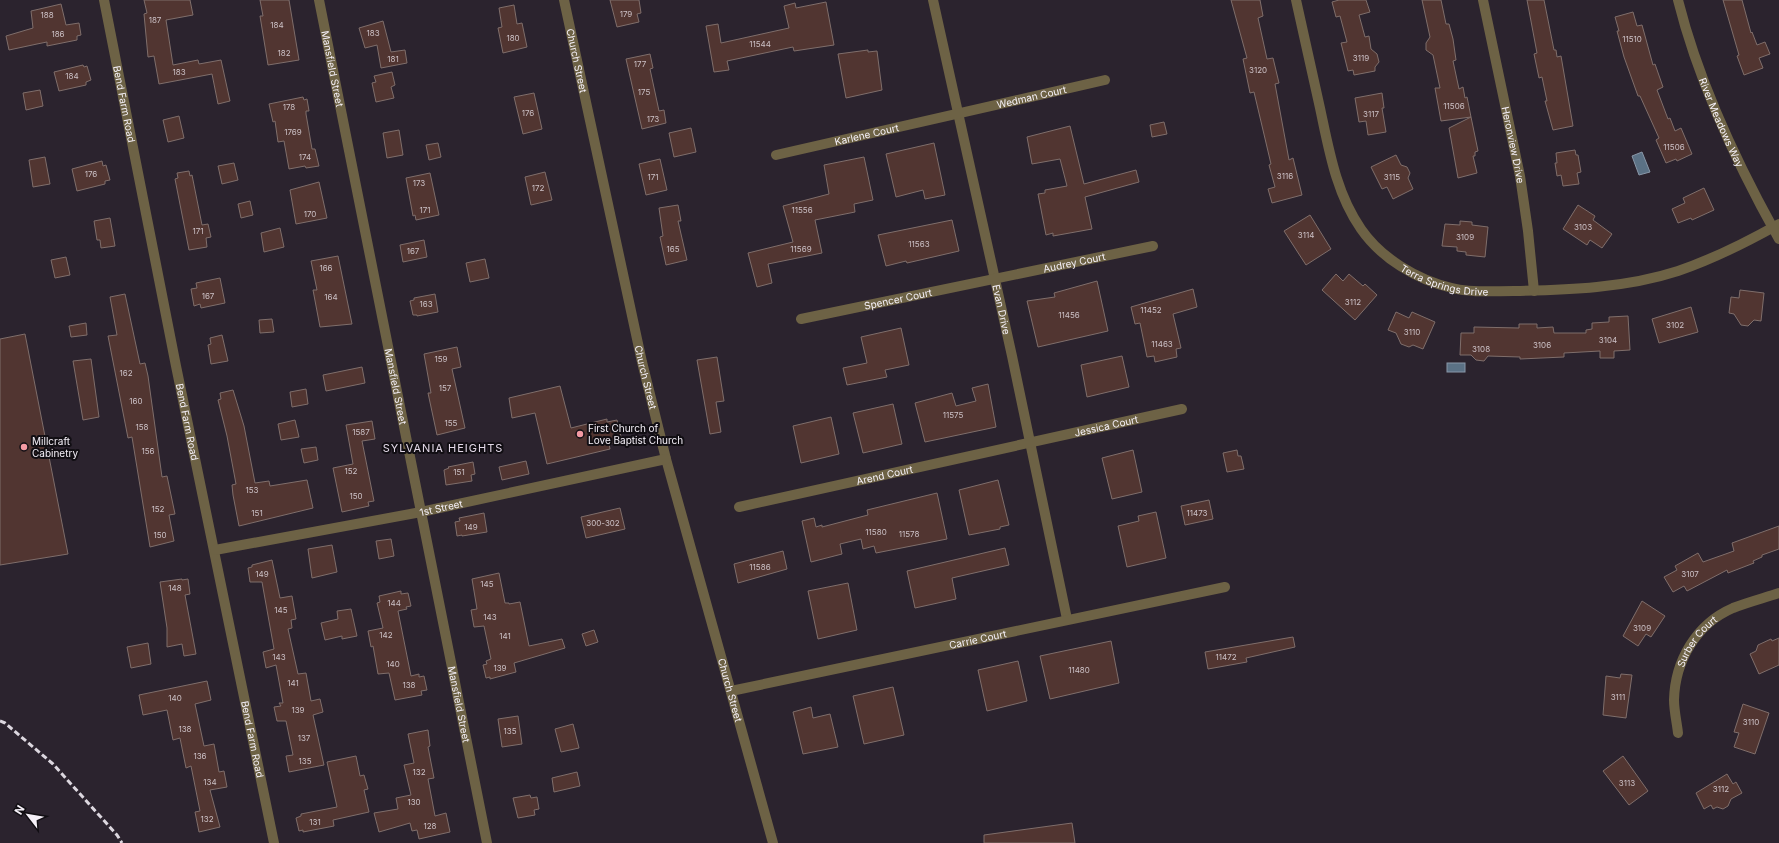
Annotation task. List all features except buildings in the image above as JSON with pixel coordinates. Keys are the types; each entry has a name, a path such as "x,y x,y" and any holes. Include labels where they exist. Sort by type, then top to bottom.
{"street":[{"name":"Bend Farm Road","path":"104,0 176,366 274,843"},
{"name":"Mansfield Street","path":"319,0 487,843"},
{"name":"Church Street","path":"564,0 642,362 666,459 773,843"},
{"name":"Evan Drive","path":"933,0 995,279 1067,619"},
{"name":"Terra Springs Drive","path":"1296,0 1336,181 1347,206 1361,230 1377,248 1412,273 1429,281 1451,288 1475,292 1534,291 1608,286 1677,271 1735,247 1776,226"},
{"name":"Heronview Drive","path":"1483,0 1520,176 1528,231 1534,291"},
{"name":"River Meadows Way","path":"1678,0 1689,40 1706,89 1731,145 1776,226 1779,239"},
{"name":"Wedman Court","path":"958,114 1105,80"},
{"name":"Karlene Court","path":"776,155 958,114"},
{"name":"Audrey Court","path":"995,279 1153,246"},
{"name":"Spencer Court","path":"801,319 995,279"},
{"name":"Jessica Court","path":"1030,443 1182,410"},
{"name":"Arend Court","path":"739,507 1030,443"},
{"name":"1st Street","path":"214,550 421,512 666,459"},
{"name":"Carrie Court","path":"731,691 1067,619 1225,587"},
{"name":"Surber Court","path":"1678,733 1674,702 1676,681 1683,656 1691,643 1701,630 1732,608 1779,592"}],"water":[{"path":"1642,152 1650,172 1639,175 1632,156"},
{"path":"1447,363 1465,363 1465,372 1447,372"}],"railway":[{"path":"0,721 5,723 53,764 117,835 122,843"}],"place":[{"name":"First Church of Love Baptist Church","path":"580,434"},
{"name":"Millcraft Cabinetry","path":"24,447"}],"district":[{"name":"SYLVANIA HEIGHTS","path":"443,448"}]}
